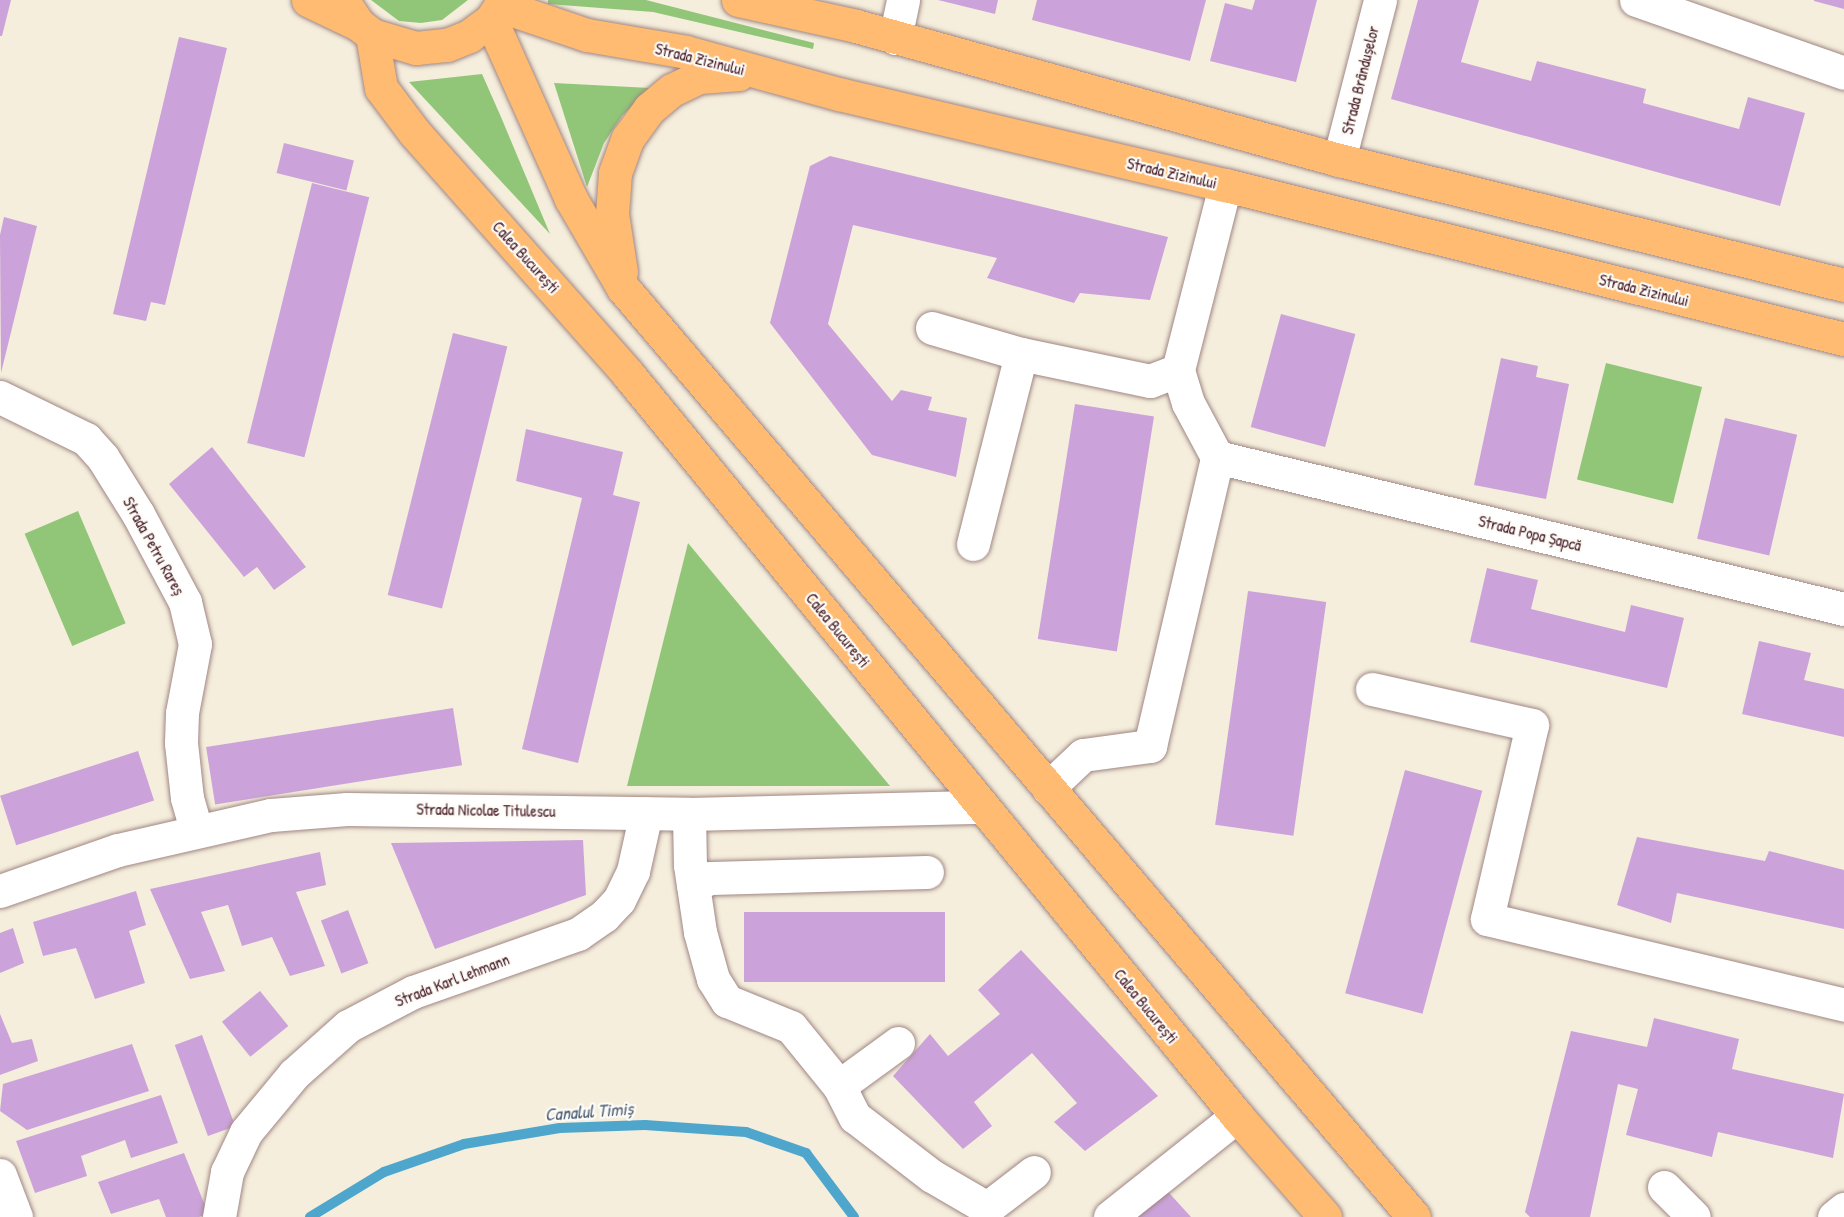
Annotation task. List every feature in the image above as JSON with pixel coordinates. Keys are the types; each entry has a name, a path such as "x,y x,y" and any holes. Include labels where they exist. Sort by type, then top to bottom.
{"main road":[{"path":"308,0 416,48 447,45 470,36 498,9 571,199 623,288 1414,1217"},
{"path":"738,0 895,38 1339,160 1844,285"},
{"name":"Strada Zizinului","path":"498,9 587,35 686,52 754,73 1225,185 1844,339"},
{"name":"Calea București","path":"357,20 381,88 414,132 627,374 1236,1116 1325,1217"},
{"path":"623,288 612,214 615,173 628,138 648,109 672,90 699,77 754,73"}],"street":[{"path":"895,38 903,0"},
{"name":"Strada Brândușelor","path":"1339,160 1380,0"},
{"path":"1636,0 1844,73"},
{"path":"1048,788 1083,755 1150,746 1217,457 1188,403 1178,369 1225,185"},
{"path":"932,328 1021,354 1150,381 1178,369"},
{"path":"973,544 1021,354"},
{"name":"Strada Petru Rareș","path":"0,397 86,439 104,458 138,514 185,602 195,644 182,713 182,743 187,798 196,830"},
{"name":"Strada Popa Șapcă","path":"1217,457 1844,609"},
{"path":"1372,689 1532,725 1487,919 1844,1005"},
{"name":"Strada Nicolae Titulescu","path":"0,891 118,850 196,830 271,815 347,808 690,814 984,807"},
{"name":"Strada Karl Lehmann","path":"219,1217 227,1172 246,1132 294,1074 348,1026 404,997 579,934 604,916 620,900 633,871 646,813"},
{"path":"690,814 693,885 700,932 713,979 727,1001 790,1027 839,1086 855,1117 932,1176 987,1208 1034,1172"},
{"path":"693,885 710,878 927,872"},
{"path":"839,1086 898,1043"},
{"path":"1110,1217 1236,1116"},
{"path":"0,1175 16,1217"},
{"path":"1664,1188 1694,1217"},
{"path":"1834,1217 1844,1209"}],"green space":[{"path":"371,0 468,0 442,20 421,23 399,21"},
{"path":"548,0 646,0 814,43 813,49 653,12 548,4"},
{"path":"482,74 501,117 550,234 409,82"},
{"path":"554,83 650,88 622,116 604,143 587,187"},
{"path":"1606,363 1702,387 1673,503 1577,479"},
{"path":"78,511 126,623 72,646 25,534"},
{"path":"688,543 890,786 627,786"}],"building":[{"path":"0,0 11,0 2,36 0,36"},
{"path":"938,0 998,0 995,14"},
{"path":"1037,0 1206,0 1190,61 1032,20"},
{"path":"1255,0 1317,0 1296,82 1210,61 1225,3 1252,10"},
{"path":"1418,0 1479,0 1461,62 1531,81 1537,61 1646,89 1643,103 1739,129 1748,97 1805,113 1780,206 1391,99"},
{"path":"1844,0 1844,9 1814,1"},
{"path":"179,37 227,48 165,305 151,302 146,321 113,314"},
{"path":"284,143 354,160 346,190 277,173"},
{"path":"830,156 1168,237 1150,300 1080,293 1074,303 987,278 997,258 853,225 828,324 892,401 901,390 932,397 928,410 967,418 956,477 872,455 770,323 810,166"},
{"path":"312,183 369,197 304,457 247,443"},
{"path":"4,217 37,226 1,373 0,235"},
{"path":"1281,314 1355,334 1325,447 1251,427"},
{"path":"453,333 507,347 442,609 388,595"},
{"path":"1501,358 1538,366 1536,377 1569,384 1546,499 1474,485"},
{"path":"1075,404 1154,417 1117,652 1038,639"},
{"path":"1725,418 1797,435 1769,555 1697,539"},
{"path":"526,429 623,452 613,495 640,502 578,763 522,749 582,498 516,481"},
{"path":"212,447 306,567 274,590 257,567 244,577 169,484"},
{"path":"1487,568 1538,580 1531,609 1625,632 1631,605 1684,618 1667,688 1470,642"},
{"path":"1248,591 1326,602 1293,836 1215,825"},
{"path":"1759,641 1811,653 1804,680 1844,689 1844,737 1742,714"},
{"path":"453,708 462,765 215,804 206,747"},
{"path":"138,751 154,800 16,845 0,796"},
{"path":"1405,770 1482,791 1422,1014 1345,993"},
{"path":"1637,837 1765,861 1769,851 1844,870 1844,929 1677,893 1671,923 1617,905"},
{"path":"583,840 586,895 435,949 391,843"},
{"path":"320,852 326,885 296,892 325,966 290,976 272,937 242,946 228,905 201,912 225,971 190,979 150,889"},
{"path":"136,891 146,925 129,931 145,983 95,999 76,948 43,956 33,922"},
{"path":"348,910 368,963 341,974 321,920"},
{"path":"744,912 945,912 945,982 744,982"},
{"path":"13,928 24,963 0,973 0,933"},
{"path":"1021,950 1158,1096 1085,1151 1054,1122 1077,1103 1032,1053 974,1102 992,1126 963,1149 893,1076 930,1034 948,1056 1000,1014 978,990"},
{"path":"260,991 288,1026 250,1057 222,1022"},
{"path":"0,1014 12,1043 32,1039 38,1061 0,1075"},
{"path":"1654,1018 1739,1039 1732,1069 1844,1094 1833,1158 1718,1132 1712,1157 1626,1135 1638,1089 1618,1084 1590,1217 1530,1217 1525,1212 1571,1031 1647,1047"},
{"path":"202,1035 235,1126 208,1136 175,1045"},
{"path":"132,1044 149,1091 27,1130 0,1111 3,1084"},
{"path":"161,1095 178,1143 131,1158 125,1140 81,1156 87,1176 35,1193 16,1141"},
{"path":"184,1153 208,1213 199,1217 166,1217 159,1199 111,1214 98,1182"},
{"path":"1161,1184 1191,1217 1123,1217"}],"waterway":[{"name":"Canalul Timiș","path":"310,1217 384,1172 464,1144 560,1128 645,1125 746,1132 806,1153 854,1217"}]}
